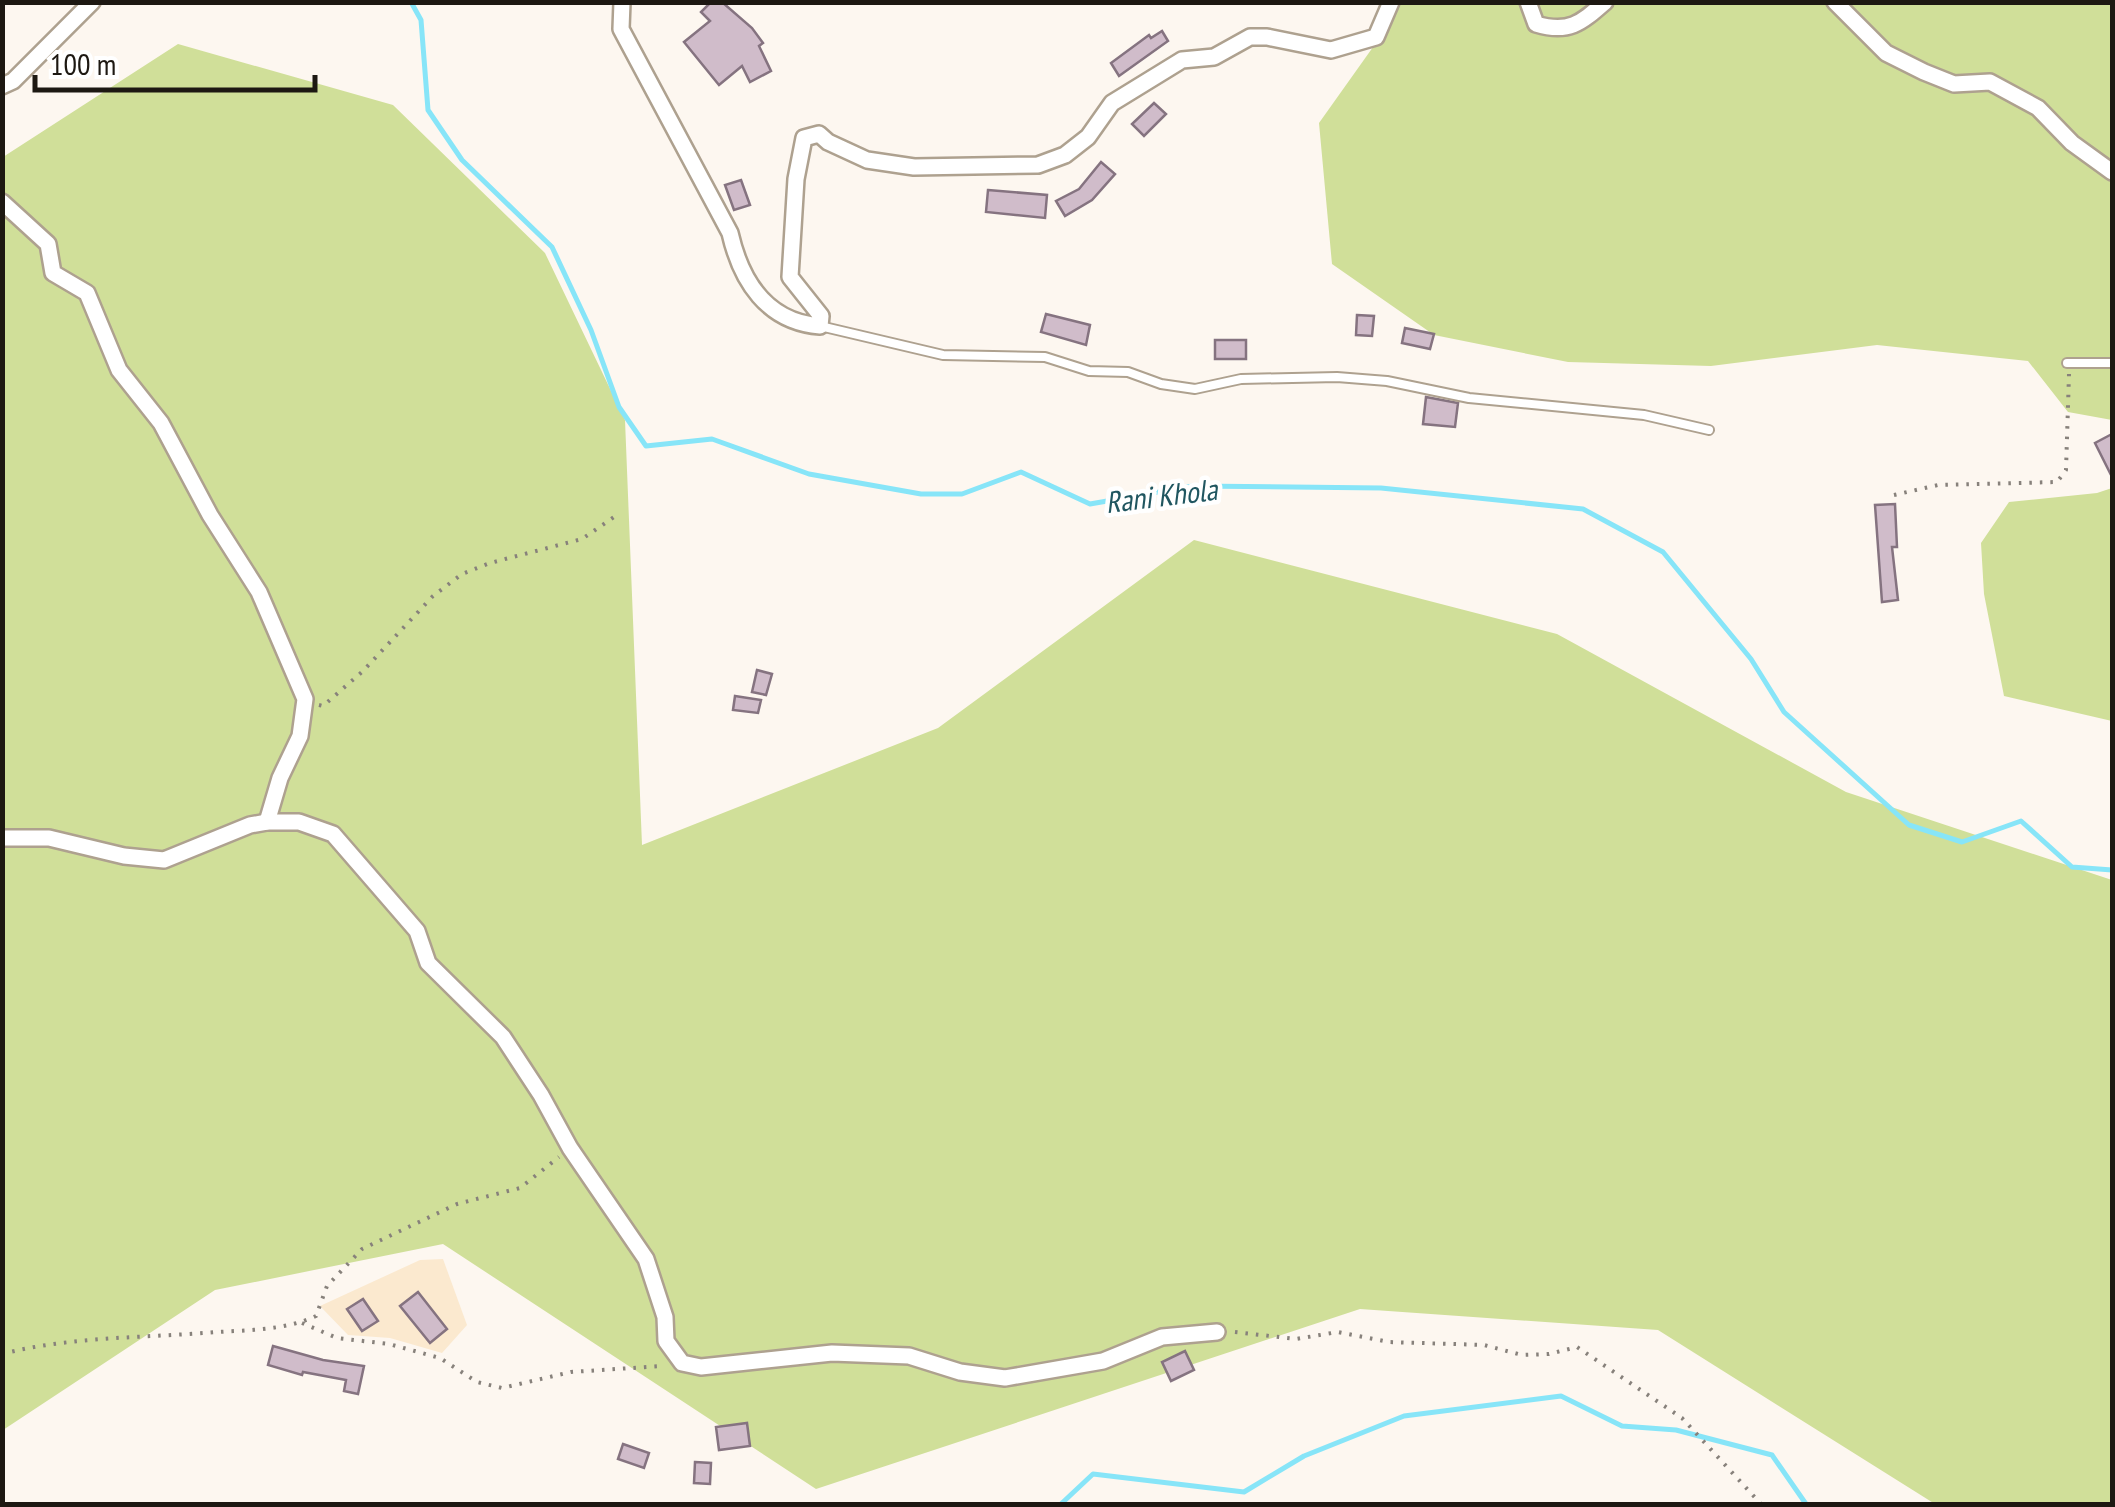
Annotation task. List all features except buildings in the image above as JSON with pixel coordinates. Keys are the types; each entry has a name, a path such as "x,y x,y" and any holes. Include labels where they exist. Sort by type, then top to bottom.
{"street":[{"path":"2,86 13,81 92,2"},
{"path":"622,2 621,29 730,233 750,288 777,314 800,324 820,326 820,316 790,277 789,252 804,138 819,134 867,160 914,166 1038,165 1065,155 1088,136 1112,103 1182,60 1214,57 1250,37 1332,50 1376,36 1391,2"},
{"path":"1528,2 1536,24 1558,31 1584,20 1606,2"},
{"path":"1834,2 1886,53 1954,84 1990,82 2038,108 2072,142 2112,172"},
{"path":"2,202 48,244 54,273 87,293 119,370 161,423 210,515 259,592 305,699 300,736 280,778 267,822"},
{"path":"2,838 49,838 124,856 164,860 250,825 267,822 299,822 333,834 417,932 428,962 503,1038 541,1094 570,1148 646,1259 665,1316 666,1342 682,1363 702,1368 832,1353 909,1356 960,1372 1005,1378 1103,1361 1162,1337 1217,1332"}],"lane":[{"path":"820,326 943,355 1045,357 1089,371 1128,372 1161,384 1195,389 1241,379 1353,378 1469,398 1644,415 1709,430"},
{"path":"2067,363 2112,363"}],"path":[{"path":"1894,495 1938,485 2056,482 2066,470 2070,380 2067,363"},
{"path":"305,699 323,706 363,671 433,596 462,574 582,539 614,516"},
{"path":"2,1354 92,1340 302,1323 316,1316 327,1286 362,1249 457,1204 520,1188 570,1148"},
{"path":"302,1323 338,1338 389,1344 440,1358 477,1382 502,1388 571,1372 612,1372 682,1363"},
{"path":"1217,1332 1296,1339 1338,1332 1389,1342 1484,1345 1522,1355 1576,1347 1682,1418 1761,1504"}],"shaded area":[{"path":"443,1259 467,1325 442,1353 390,1338 348,1335 320,1306 420,1260"}],"green space":[{"path":"1384,3 2112,3 2112,420 2068,412 2028,361 1877,345 1711,366 1568,362 1434,335 1332,264 1319,123 1383,33"},
{"path":"178,44 393,105 545,253 625,420 642,845 938,728 1194,540 1557,634 1846,792 2112,880 2112,1504 1935,1504 1658,1330 1360,1309 816,1489 443,1244 215,1290 3,1430 3,157"},
{"path":"2112,488 2112,721 2004,696 1984,594 1981,543 2009,502"}],"waterway":[{"name":"Rani Khola","path":"411,2 421,20 428,110 462,160 552,247 591,330 619,407 646,446 712,439 809,474 921,494 962,494 1021,472 1090,504 1193,486 1381,488 1583,509 1663,552 1751,659 1784,712 1909,825 1962,842 2021,821 2072,867 2112,870"},
{"path":"1061,1504 1093,1474 1244,1492 1304,1456 1404,1416 1561,1396 1622,1426 1676,1430 1772,1455 1806,1504"}]}
